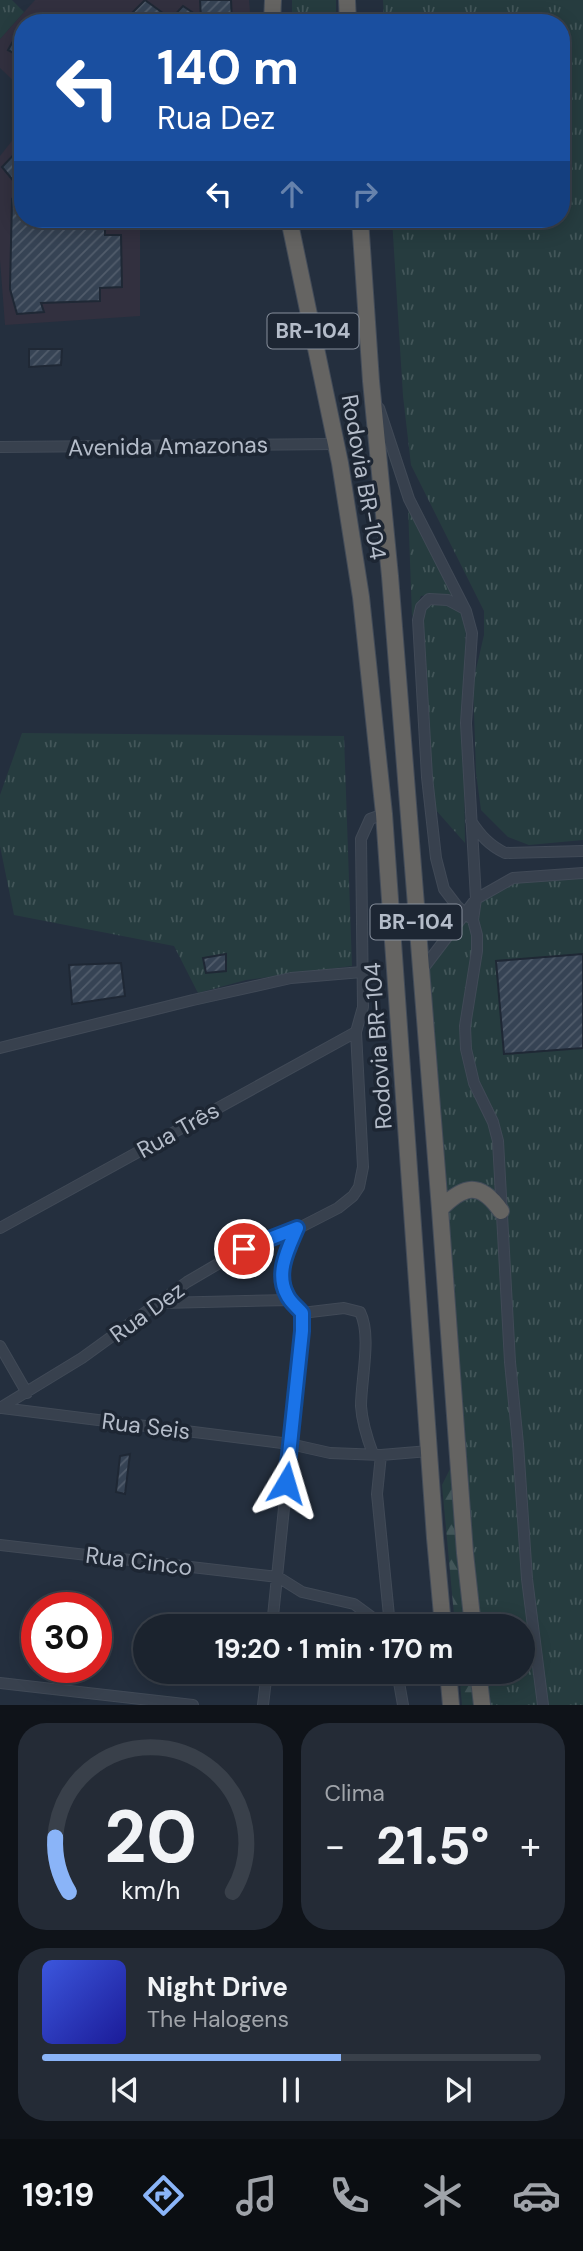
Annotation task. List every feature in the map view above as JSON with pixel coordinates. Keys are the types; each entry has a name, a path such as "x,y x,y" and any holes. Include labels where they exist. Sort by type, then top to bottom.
{"highway":[{"name":"Rodovia BR-104","path":"291,228 336,444 361,597 384,814 442,1614"},
{"name":"Rodovia BR-104","path":"361,228 472,1614"},
{"path":"440,1209 457,1193 471,1190 490,1198 501,1212"},
{"path":"449,1684 451,1705"},
{"path":"480,1684 482,1705"}],"street":[{"path":"371,381 405,490 466,611 472,633 466,723 475,899 473,920 477,951 465,1026 466,1049 474,1083 498,1141 509,1350 527,1579 543,1705"},
{"name":"Avenida Amazonas","path":"0,447 336,444"},
{"path":"466,611 447,600 429,599 421,607 418,620 424,744 436,858 444,890 473,920"},
{"path":"356,1032 363,1007 361,839 370,819 384,814"},
{"path":"470,819 482,838 493,848 505,853 583,851"},
{"path":"420,973 475,899 513,878 583,873"},
{"path":"0,1048 291,978 362,972"},
{"name":"Rua Dez","path":"1,1408 82,1358 187,1282 256,1244 338,1208 353,1196 359,1187 363,1167 356,1032"},
{"name":"Rua Três","path":"0,1228 356,1032"},
{"path":"273,1614 302,1331 302,1313 290,1300 284,1288 282,1271 297,1228"},
{"path":"160,1303 290,1300"},
{"path":"302,1313 344,1308 360,1312 364,1321 361,1408 364,1430 377,1455 377,1494 389,1614"},
{"path":"0,1346 27,1394"},
{"name":"Rua Seis","path":"1,1408 290,1444 330,1453 377,1455 429,1451"},
{"name":"Rua Cinco","path":"0,1545 278,1577"},
{"path":"278,1577 302,1592 354,1604 368,1614"},
{"path":"0,1683 193,1705"},
{"path":"263,1705 265,1684"},
{"path":"399,1684 403,1705"}],"shaded area":[{"path":"35,0 249,0 250,14 22,14"},
{"path":"14,23 14,81 0,68 0,39"},
{"path":"14,138 14,228 140,228 140,316 5,325 0,260 0,156"}],"green space":[{"path":"0,0 12,0 24,12 14,14 14,23 0,39"},
{"path":"292,0 336,0 336,14 292,14"},
{"path":"383,0 583,0 583,840 529,845 508,837 481,810 476,773 473,682 484,635 484,611 411,465 403,396 393,228 570,228 570,14 384,14"},
{"path":"408,506 454,596 421,596 412,617"},
{"path":"448,603 460,611 466,627 463,695 465,843 434,808 421,616 428,605"},
{"path":"22,733 344,736 352,966 246,980 198,993 174,946 14,915 0,846 0,795"},
{"path":"583,875 583,1705 484,1705 480,1684 535,1684 535,1614 473,1614 426,974 466,912 514,880"},
{"path":"450,1469 465,1614 454,1614 442,1485"},
{"path":"460,1684 473,1684 475,1705 462,1705"}],"building":[{"path":"145,0 164,14 131,14"},
{"path":"200,0 231,0 232,14 201,14"},
{"path":"183,6 195,14 176,14"},
{"path":"14,40 14,53 8,50"},
{"path":"14,154 14,182 2,167"},
{"path":"14,197 14,228 105,228 105,235 121,235 122,287 100,288 100,301 41,303 44,312 17,314 10,289"},
{"path":"29,349 62,349 61,365 29,367"},
{"path":"226,954 226,971 206,973 203,958"},
{"path":"583,954 583,1048 504,1054 496,961"},
{"path":"121,963 125,996 72,1004 69,965"},
{"path":"130,1454 125,1494 116,1492 120,1456"}],"route":[{"path":"244,1249 297,1228 282,1271 287,1295 302,1313 286,1483"}]}
